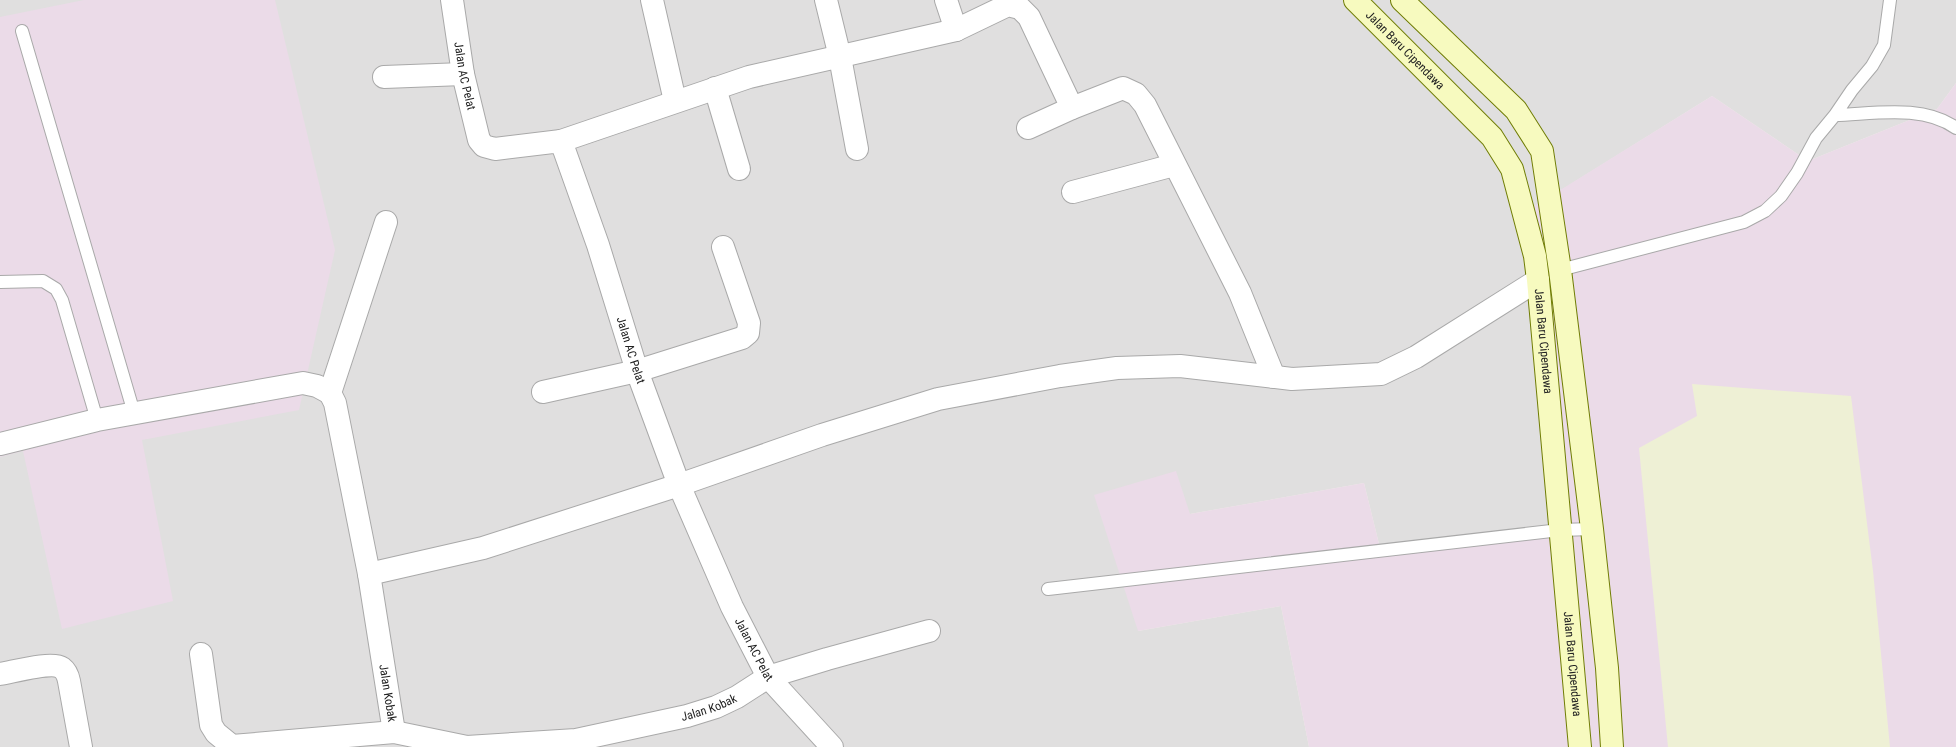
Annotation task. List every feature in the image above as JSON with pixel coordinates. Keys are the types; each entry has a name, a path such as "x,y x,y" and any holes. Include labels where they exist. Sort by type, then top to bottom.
{"main road":[{"name":"Jalan Baru Cipendawa","path":"1355,0 1492,137 1512,169 1535,256 1538,280 1580,747"},
{"name":"Jalan Baru Cipendawa","path":"1402,0 1516,110 1542,150 1560,270 1592,529 1607,668 1612,747"}],"street":[{"name":"Jalan AC Pelat","path":"452,0 463,74 479,140 484,146 495,149 561,141 598,245 637,371 679,485 732,607 768,677 832,747"},
{"path":"652,0 675,101"},
{"path":"826,0 840,58 857,149"},
{"path":"946,0 956,30"},
{"path":"561,141 749,77 840,58 956,30 1008,5 1020,8 1029,17 1072,108"},
{"path":"384,77 463,74"},
{"path":"715,88 739,169"},
{"path":"1028,128 1072,108 1123,88 1136,94 1145,105 1240,293 1274,377"},
{"path":"1073,192 1174,165"},
{"path":"0,444 97,420 303,383 317,386 330,393 386,222"},
{"path":"543,392 637,371 742,338 748,334 749,323 723,246"},
{"path":"369,574 483,548 679,485 822,435 938,399 1060,376 1117,368 1180,366 1292,379 1381,374 1416,357 1538,280"},
{"name":"Jalan Kobak","path":"330,393 335,403 369,574 394,732 467,747 578,744 716,707 737,697 768,677 826,659 929,631"},
{"path":"201,654 211,725 216,733 232,746 394,732"},
{"path":"0,674 51,666 61,667 66,672 70,681 81,747"}],"lane":[{"path":"1560,270 1744,222 1765,211 1781,196 1797,173 1808,151 1852,90 1872,66 1884,45 1888,29 1890,0"},
{"path":"22,31 134,413"},
{"path":"1835,115 1908,112 1935,117 1956,128"},
{"path":"0,282 43,281 56,289 62,300 97,420"},
{"path":"1048,589 1560,530 1592,529"}],"shaded area":[{"path":"0,0 1956,0 1956,83 1937,109 1808,161 1712,96 1521,215 1565,528 1380,548 1364,483 1190,514 1138,631 1281,606 1309,747 0,747"},
{"path":"84,0 275,0 335,250 299,410 142,440 173,601 62,629 23,451 0,457 0,17"},
{"path":"1956,83 1956,747 1309,747 1281,606 1138,631 1094,495 1176,471 1190,514 1364,483 1380,548 1564,528 1520,215 1712,96 1808,161 1937,109"}],"green space":[{"path":"1692,384 1851,396 1873,571 1890,747 1668,747 1639,448 1697,416"}]}
